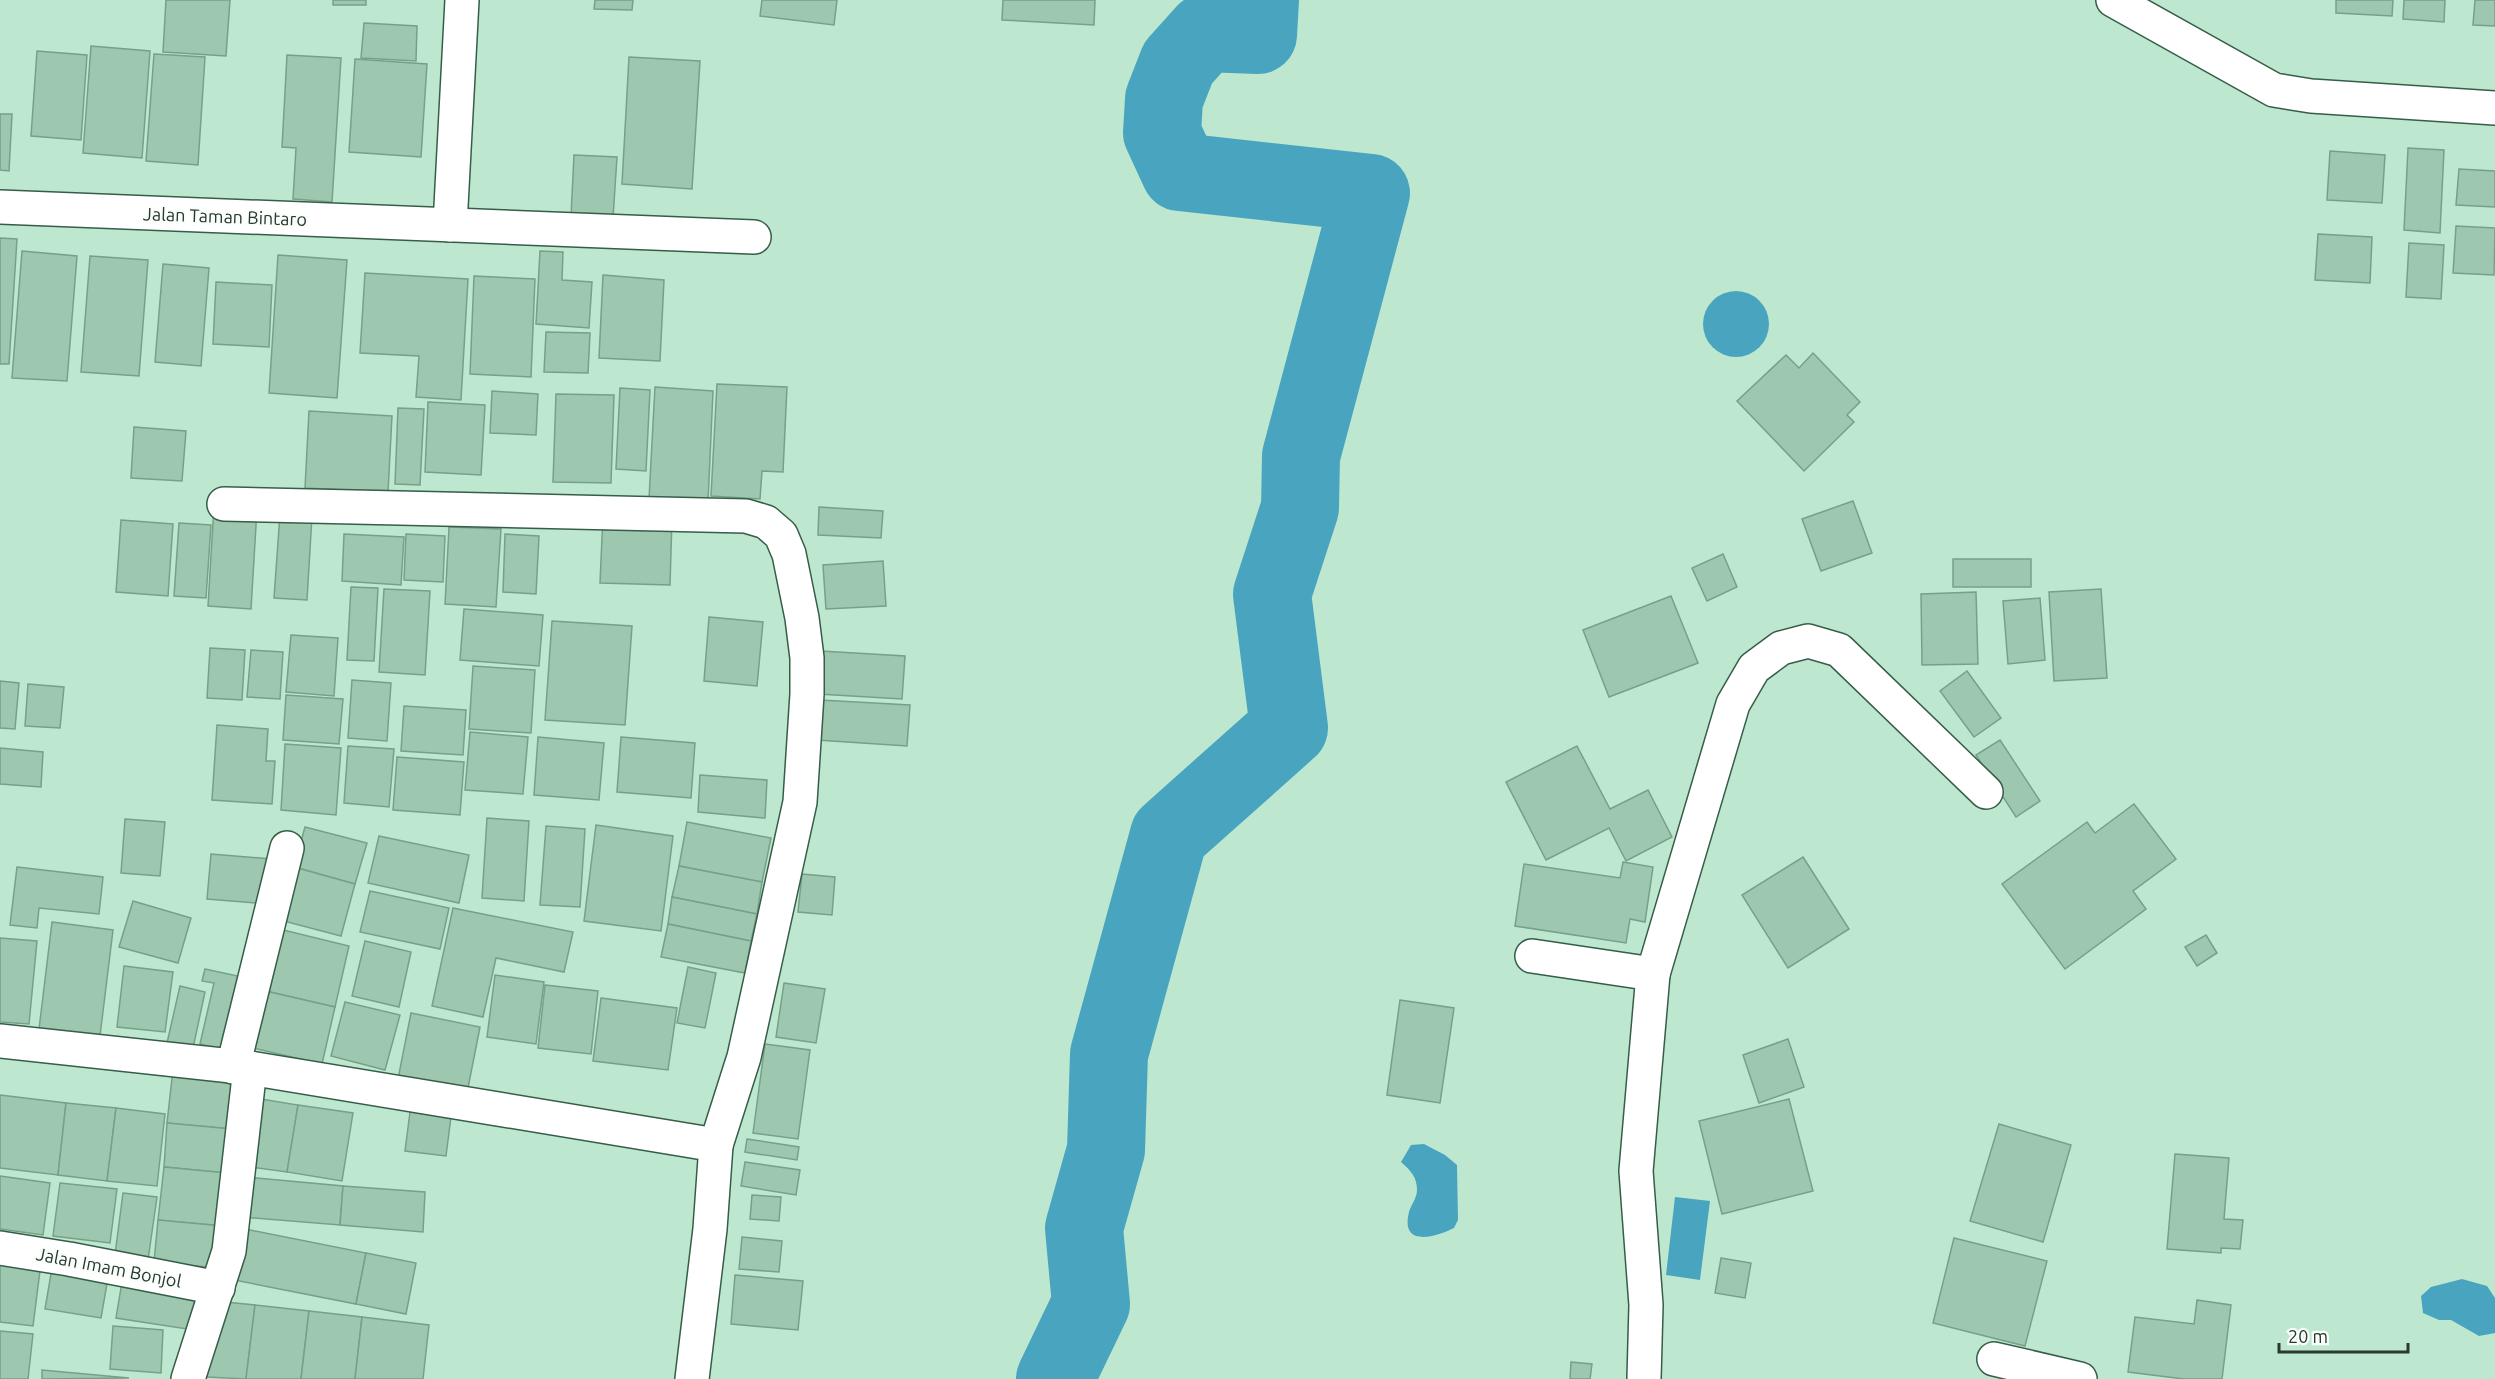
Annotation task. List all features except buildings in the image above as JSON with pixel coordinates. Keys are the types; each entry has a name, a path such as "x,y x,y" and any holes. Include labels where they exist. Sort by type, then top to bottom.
{"street":[{"path":"450,225 462,0"},
{"path":"2113,0 2274,90 2311,96 2495,108"},
{"name":"Jalan Taman Bintaro","path":"0,207 754,237"},
{"path":"224,504 746,516 766,522 781,535 789,554 807,658 800,802 744,1057 716,1144 710,1230 692,1379"},
{"path":"1644,1379 1646,1305 1636,1171 1653,974 1733,704 1754,668 1781,648 1808,641 1839,650 1986,792"},
{"path":"188,1379 229,1251 241,1068 287,848"},
{"path":"1532,956 1653,974"},
{"path":"0,1041 241,1068 716,1144"},
{"name":"Jalan Imam Bonjol","path":"0,1248 218,1288"},
{"path":"1994,1359 2080,1379"}],"water":[{"path":"1736,291 1748,294 1759,301 1766,312 1769,324 1766,336 1759,347 1748,354 1736,357 1724,354 1713,347 1706,336 1703,324 1706,312 1713,301 1724,294"},
{"path":"1424,1144 1445,1155 1457,1165 1458,1220 1454,1228 1421,1237 1410,1231 1408,1223 1409,1212 1417,1193 1416,1181 1401,1162 1411,1145"},
{"path":"1675,1197 1710,1201 1700,1280 1666,1275"},
{"path":"2462,1279 2487,1286 2495,1298 2495,1333 2479,1336 2451,1320 2439,1320 2423,1313 2421,1296 2431,1287"}],"waterway":[{"path":"1055,1379 1091,1304 1084,1228 1106,1150 1109,1054 1169,835 1289,728 1272,594 1300,508 1301,456 1371,193 1180,172 1162,133 1164,99 1178,63 1205,33 1258,35 1260,0"}]}
